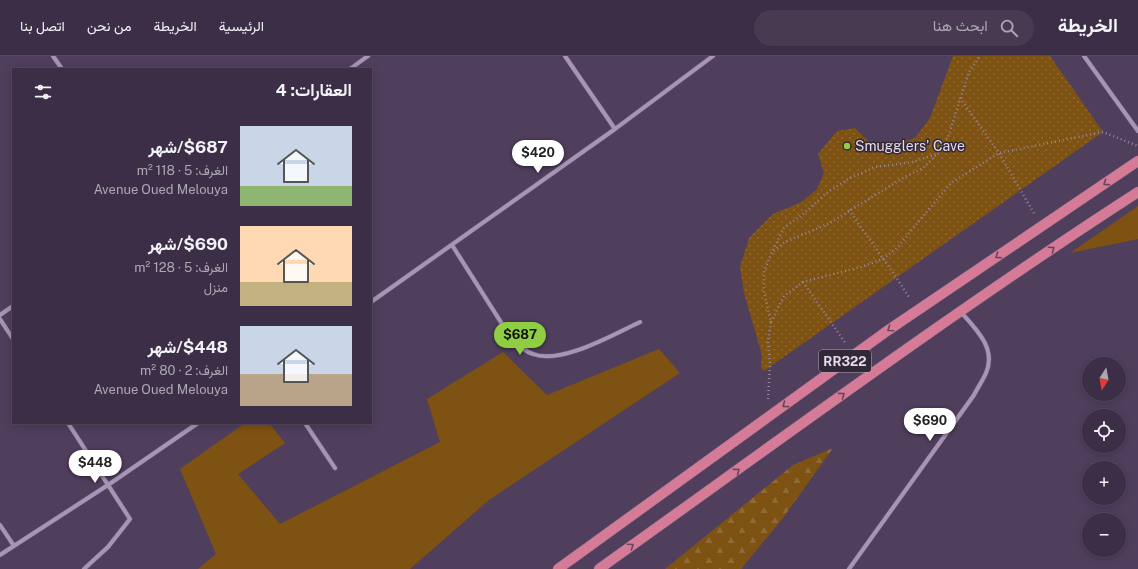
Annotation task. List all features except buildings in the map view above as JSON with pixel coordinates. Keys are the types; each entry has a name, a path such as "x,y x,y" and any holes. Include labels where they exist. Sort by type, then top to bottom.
{"main road":[{"name":"RR322","path":"558,569 854,355 1138,161"},
{"name":"RR322","path":"599,569 960,311 1138,192"}],"street":[{"path":"53,56 61,68"},
{"path":"351,68 368,56"},
{"path":"565,56 615,129"},
{"path":"372,301 615,129 713,56"},
{"path":"1084,56 1138,131"},
{"path":"452,245 509,335 520,347 533,354 549,357 566,354 640,322"},
{"path":"0,315 12,307"},
{"path":"849,569 974,395 987,372 989,357 986,345 978,331 960,311"},
{"path":"0,319 12,337"},
{"path":"69,424 124,507 130,519 108,547 84,569"},
{"path":"0,555 108,485 197,424"},
{"path":"306,424 335,468"},
{"path":"0,525 14,546"}],"path":[{"path":"772,252 785,242 828,224 849,210 923,168 938,153 948,137 969,72 980,56"},
{"path":"960,97 999,153 1042,226"},
{"path":"767,418 770,366 768,341 772,322 784,296 803,282 861,267 883,259 898,248 951,183 999,153 1103,132 1138,146"},
{"path":"772,322 764,292 764,270 784,228 828,192 850,178 875,167 913,162 938,153"},
{"path":"849,210 896,277 917,311"},
{"path":"803,282 830,324 854,355"}],"green space":[{"path":"953,56 1050,56 1103,132 764,371 761,367 762,355 744,293 740,267 749,238 773,214 802,202 817,189 824,173 818,154 837,131 855,128 873,146 889,146 915,138 930,118"},
{"path":"1138,206 1138,239 1070,253"},
{"path":"659,349 680,373 489,500 410,569 198,569 216,554 180,469 244,424 270,424 285,443 238,474 280,524 440,442 427,399 503,352 547,395"},
{"path":"833,448 783,518 741,569 665,569 793,465"}],"place":[{"name":"Smugglers' Cave","path":"847,146"}]}
